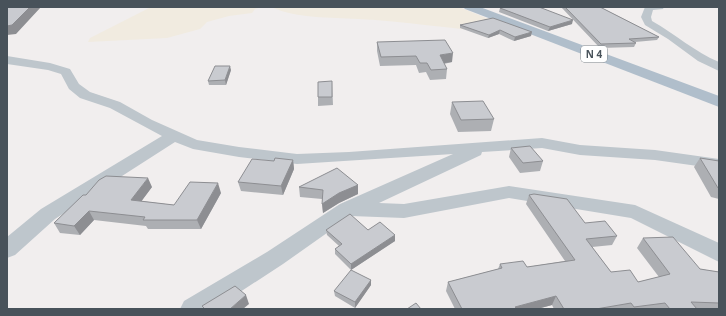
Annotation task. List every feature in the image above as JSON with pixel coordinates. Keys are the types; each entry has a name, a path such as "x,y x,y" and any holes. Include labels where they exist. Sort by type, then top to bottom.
{"main road":[{"name":"N 4","path":"469,7 719,102"}],"street":[{"path":"660,7 649,8 646,17 648,24 672,38 702,59 719,67"},
{"path":"7,60 50,67 66,72 74,86 85,95 115,105 147,123 193,144 239,152 297,159 348,157 542,143 580,150 655,155 719,164"},
{"path":"7,249 48,214 174,135"},
{"path":"193,309 275,258 347,209 372,200 484,147"},
{"path":"347,209 404,211 508,192 635,212 719,252"}],"sand":[{"path":"151,7 261,7 255,9 252,13 229,16 207,22 200,29 167,38 88,42 90,38"},
{"path":"271,7 459,7 491,20 496,32 392,21 303,16"}],"building":[{"path":"7,7 30,7 12,25 7,26"},
{"path":"539,7 573,20 550,27 500,8"},
{"path":"565,7 600,7 659,37 629,39 636,43 601,44"},
{"path":"493,18 532,32 515,37 500,30 489,35 460,25"},
{"path":"445,40 453,53 440,55 447,69 431,70 427,63 420,63 416,56 381,57 377,42"},
{"path":"215,66 230,66 225,80 208,81"},
{"path":"332,81 332,97 318,97 318,82"},
{"path":"483,101 494,119 461,120 452,102"},
{"path":"530,146 543,161 523,163 511,148"},
{"path":"275,158 293,160 281,186 238,182 252,159 274,161"},
{"path":"700,158 719,161 719,188 718,188"},
{"path":"337,168 358,185 339,193 322,204 323,190 299,187"},
{"path":"106,176 148,178 131,200 174,205 190,182 218,183 197,220 143,220 145,217 89,211 74,226 54,223 83,195 86,195 99,180"},
{"path":"534,194 567,199 585,223 605,221 617,236 586,239 611,272 630,270 638,282 670,274 643,238 673,237 700,269 719,272 719,303 691,302 697,309 670,309 665,303 634,307 631,303 596,309 564,309 556,296 515,307 517,309 462,309 448,282 502,268 500,264 523,261 527,267 575,260 529,195"},
{"path":"350,214 368,230 380,222 395,235 351,264 335,249 342,244 326,230"},
{"path":"351,270 371,280 355,302 334,291"},
{"path":"235,286 246,295 230,309 205,309 202,306"},
{"path":"416,303 421,309 407,309"}]}
